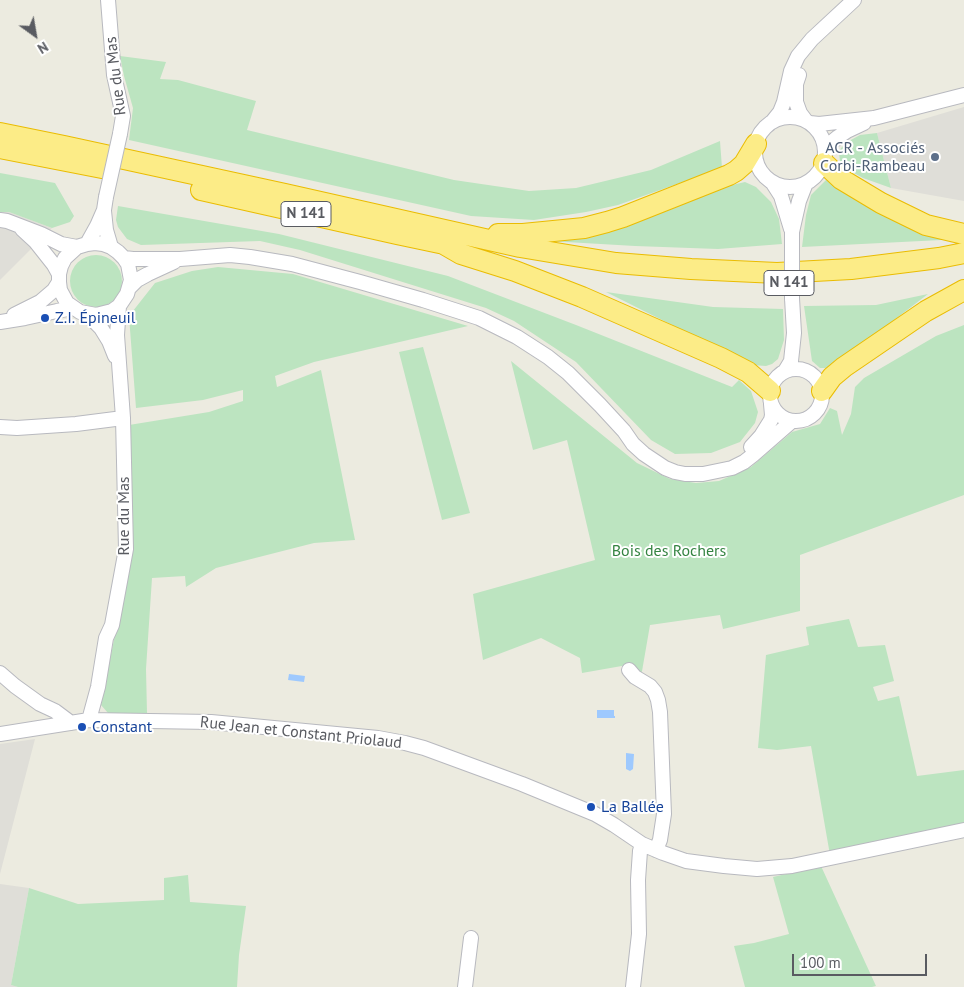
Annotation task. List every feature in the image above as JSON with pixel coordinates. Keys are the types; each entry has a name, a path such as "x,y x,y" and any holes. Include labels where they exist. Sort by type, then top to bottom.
{"highway":[{"name":"N 141","path":"0,133 412,222 520,248 616,263 777,273 842,269 939,258 964,253"},
{"path":"412,222 495,234 523,234 584,228 624,217 729,175 744,164 756,144"},
{"name":"N 141","path":"0,148 571,269 691,282 769,284 860,280 964,266"},
{"path":"824,158 841,179 881,202 926,225 964,234"},
{"path":"442,243 461,254 582,297 721,358 748,372 770,398"},
{"path":"822,392 832,377 844,367 926,310 964,290"}],"street":[{"name":"Rue du Mas","path":"82,246 98,226 105,203 123,116 114,75 108,0"},
{"path":"854,0 798,56 791,71 780,112 765,128 756,144 755,155 758,166 763,175 772,182 783,186 794,187 806,183 820,171 832,142 846,131 874,118"},
{"path":"824,158 822,136 800,113 796,102 796,84 803,66 814,50 864,0"},
{"path":"772,122 789,117 819,124 874,118 964,95"},
{"path":"772,182 780,196 792,232"},
{"path":"785,371 790,361 794,334 792,232 799,201 806,183"},
{"name":"Rue du Mas","path":"105,203 106,230 111,247"},
{"path":"0,220 41,234 61,244 82,246 103,244 118,252 124,258 130,272 130,287 124,301 112,311 96,315 80,312 73,308 63,297 59,278 61,266 70,252 82,246"},
{"path":"18,226 35,241 54,265 59,278"},
{"path":"124,258 180,259 230,255 292,264 431,302 479,318 517,337 548,357 585,389 638,449 665,468 675,472 703,474 732,468 744,462 792,421"},
{"path":"130,287 148,274 180,259"},
{"path":"0,322 49,296 59,278"},
{"name":"Rue du Mas","path":"89,720 98,687 106,638 112,625 126,549 123,418 117,335 119,306"},
{"path":"0,322 73,308"},
{"name":"Rue du Mas","path":"88,314 102,328 120,368"},
{"path":"794,334 805,371"},
{"path":"624,431 657,456 679,466 708,468 723,463 750,448 761,436 771,420 770,398 772,383 785,371 795,369 813,375 819,383 822,392 820,405 816,411 806,420 799,421 783,418 776,412 770,398"},
{"path":"0,428 76,424 123,418"},
{"path":"629,670 655,692 660,712 664,814 660,840 656,850"},
{"path":"0,673 40,704 56,711 71,723"},
{"name":"Rue Jean et Constant Priolaud","path":"0,734 89,720 211,722 378,738 405,743 424,748 522,784 590,812 642,844 699,864 741,868 792,866 964,830"},
{"path":"633,987 639,934 638,880 642,844"},
{"path":"465,987 471,938"}],"shaded area":[{"path":"964,107 964,201 891,188 877,133"},
{"path":"0,212 9,212 52,228 0,280"},
{"path":"35,739 0,874 0,744"},
{"path":"0,884 29,888 11,985 18,987 0,987"}],"green space":[{"path":"120,56 166,62 160,79 178,80 256,101 247,130 454,180 529,191 576,188 651,170 720,141 722,168 618,205 586,212 534,220 471,216 129,140 133,108"},
{"path":"877,133 891,188 863,178 845,168 840,161 839,153 841,148 849,141 860,135"},
{"path":"0,173 55,183 74,216 70,222 52,228 9,212 0,212"},
{"path":"827,179 961,239 802,247 806,215 811,195"},
{"path":"745,182 756,187 771,202 779,219 782,244 718,249 549,241 620,227 732,185"},
{"path":"118,206 279,234 448,276 732,387 739,380 751,391 758,412 755,423 740,442 711,453 675,454 651,440 576,362 514,321 486,308 300,250 260,241 141,245 127,239 118,227 116,220"},
{"path":"91,255 101,255 115,262 122,276 122,286 115,300 101,307 91,307 81,303 74,296 70,286 70,276 74,266 81,259"},
{"path":"218,267 293,274 468,326 314,362 275,376 277,387 321,370 355,540 314,543 216,568 186,587 185,576 152,578 146,669 147,713 108,713 101,705 132,549 129,425 209,412 243,401 243,390 203,400 136,408 129,316 155,283 192,271"},
{"path":"606,292 713,307 783,309 784,340 778,359 766,366 752,365"},
{"path":"928,294 837,364 820,368 812,361 804,306 876,305"},
{"name":"Bois des Rochers","path":"964,325 964,495 800,555 800,611 723,629 720,615 650,625 641,677 633,664 582,673 580,658 541,638 483,660 473,594 595,560 567,440 533,450 511,361 637,463 670,479 696,483 719,481 751,467 792,432 820,424 830,408 837,411 842,435 851,414 855,387 864,378 936,336"},
{"path":"423,347 470,513 442,520 399,352"},
{"path":"849,619 858,647 885,645 894,681 873,687 878,701 899,696 917,776 964,770 964,825 830,855 811,746 777,750 758,748 766,655 809,645 806,627"},
{"path":"821,866 876,986 745,987 734,946 789,934 773,877"},
{"path":"188,875 190,902 246,906 239,955 237,987 18,987 11,985 29,888 78,904 164,900 164,878"}],"water":[{"path":"289,674 305,676 304,682 288,680"},
{"path":"597,710 614,710 615,718 597,718"},
{"path":"626,753 634,754 633,769 630,771 626,769"}],"place":[{"name":"ACR - Associés Corbi-Rambeau","path":"935,157"},
{"name":"Z.I. Épineuil","path":"45,318"},
{"name":"Constant","path":"82,727"},
{"name":"La Ballée","path":"591,807"}]}
